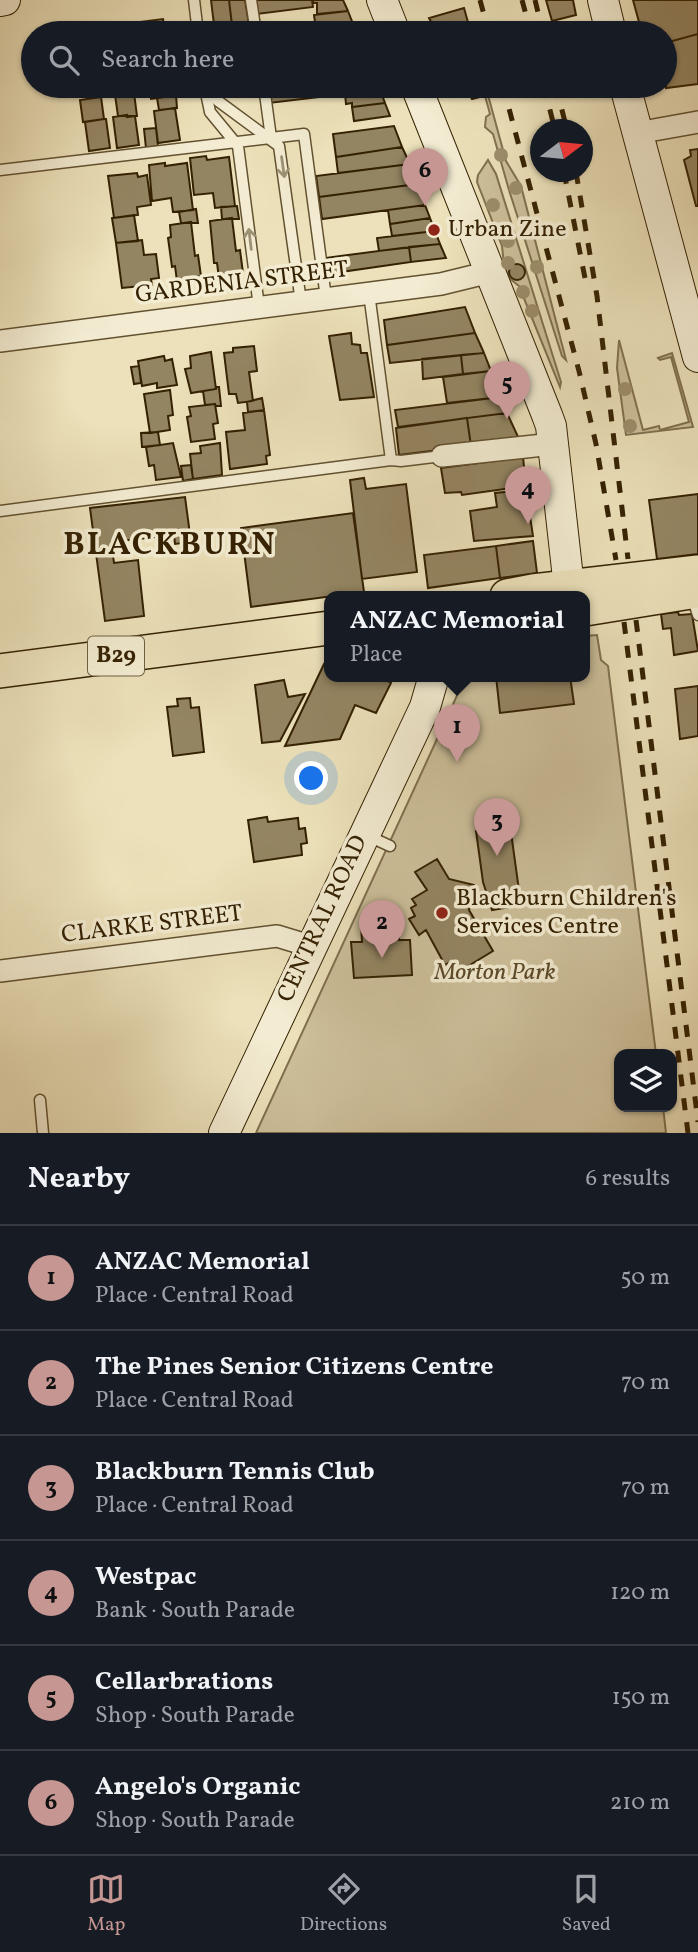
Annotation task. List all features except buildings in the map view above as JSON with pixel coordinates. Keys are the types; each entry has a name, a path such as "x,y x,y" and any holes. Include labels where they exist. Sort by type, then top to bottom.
{"main road":[{"path":"590,596 696,592"},
{"name":"B29","path":"0,671 324,629"}],"street":[{"path":"382,0 390,21"},
{"path":"603,0 608,21"},
{"path":"421,98 547,415 573,591"},
{"path":"628,98 698,357"},
{"path":"637,133 698,121"},
{"name":"GARDENIA STREET","path":"0,341 369,293 461,280 490,272"},
{"path":"442,456 553,444"},
{"name":"CENTRAL ROAD","path":"223,1133 310,946 377,840 432,682"},
{"name":"CENTRAL ROAD","path":"425,707 442,682"},
{"name":"CLARKE STREET","path":"0,971 277,936 310,946"}],"lane":[{"path":"194,0 197,21"},
{"path":"251,0 254,21"},
{"path":"208,98 210,112 236,141 259,307"},
{"path":"216,98 277,142 301,302"},
{"path":"266,98 271,138"},
{"path":"0,170 304,134 326,298"},
{"path":"369,293 391,460"},
{"path":"0,511 391,460 442,456"},
{"path":"40,1100 43,1133"}],"green space":[{"path":"486,98 489,98 506,161 521,186 566,360 562,356 493,134 485,127 486,117 490,114"},
{"path":"488,160 496,174 561,382 560,387 519,286 509,278 504,265 502,246 477,182 478,175"},
{"path":"619,340 643,430 659,426 660,430 689,422 671,357 660,360 658,358 672,353 693,427 626,435 617,368"},
{"name":"Morton Park","path":"597,635 601,660 608,666 655,1049 614,1049 614,1112 664,1112 666,1133 256,1133 463,682 590,682 590,636"}],"railway":[{"path":"480,0 486,21"},
{"path":"522,0 528,21"},
{"path":"535,0 540,21"},
{"path":"506,98 579,371 596,444 616,560"},
{"path":"547,98 552,119"},
{"path":"559,98 564,119"},
{"path":"566,182 585,278"},
{"path":"578,182 597,296 628,559"},
{"path":"636,620 698,1122"},
{"path":"624,622 688,1133"}],"place":[{"name":"Angelo's Organic","path":"425,206"},
{"name":"Urban Zine","path":"434,230"},
{"name":"Cellarbrations","path":"507,419"},
{"name":"Westpac","path":"528,524"},
{"name":"ANZAC Memorial","path":"457,762"},
{"name":"Blackburn Tennis Club","path":"497,856"},
{"name":"Blackburn Children's Services Centre","path":"442,913"},
{"name":"The Pines Senior Citizens Centre","path":"382,958"}],"district":[{"name":"BLACKBURN","path":"170,546"}]}
